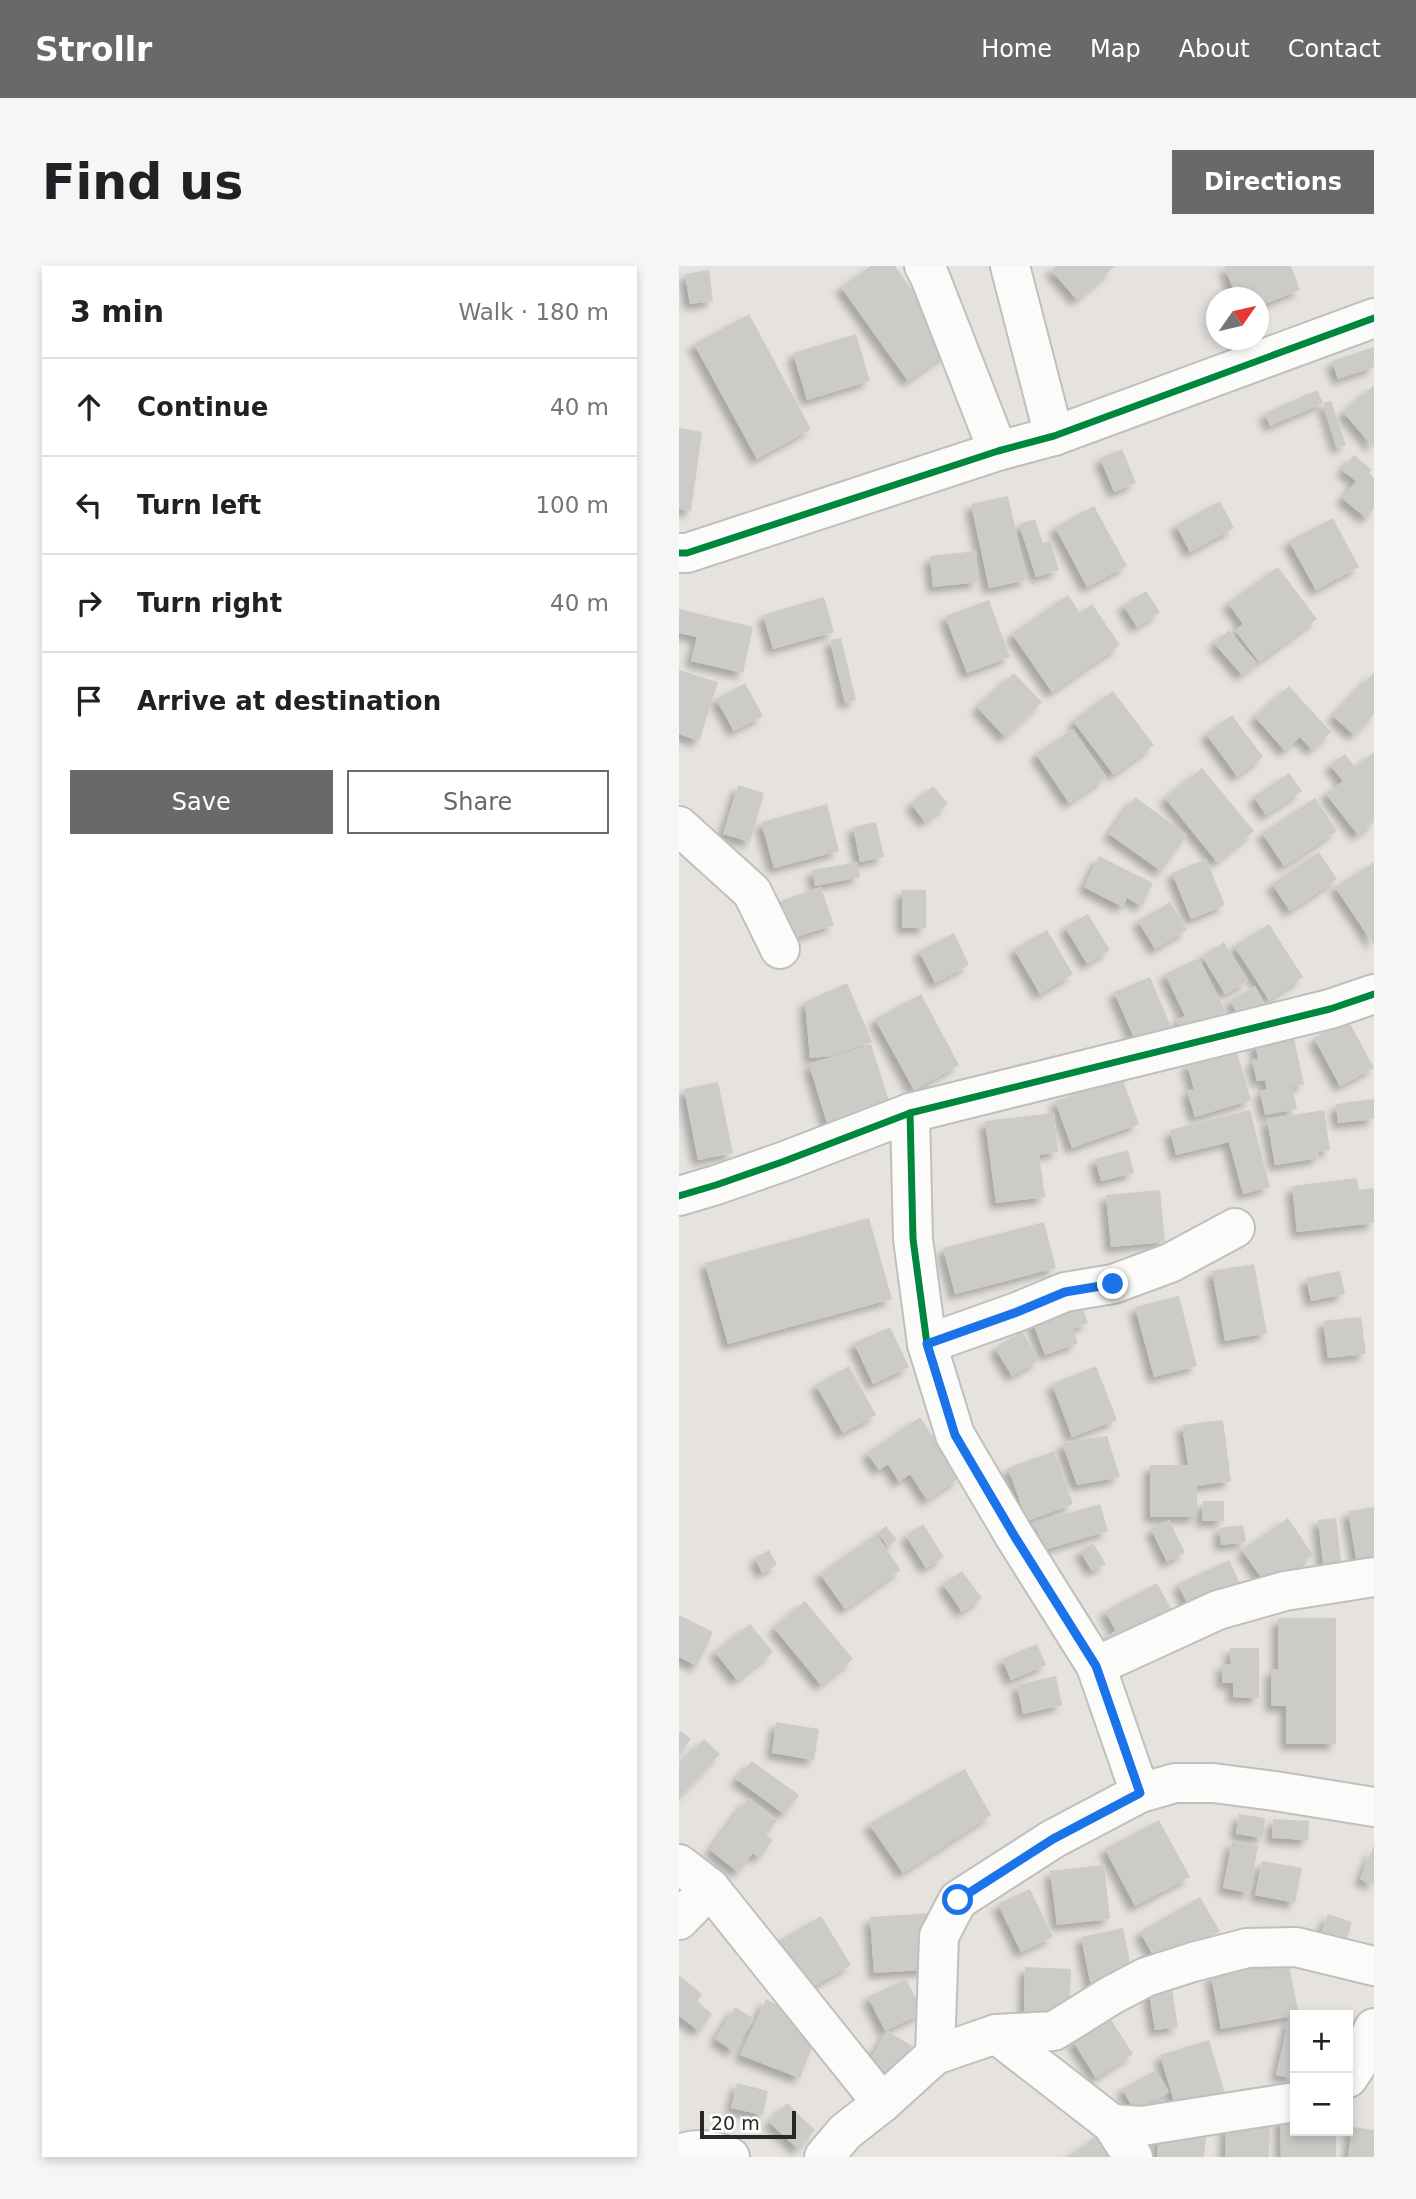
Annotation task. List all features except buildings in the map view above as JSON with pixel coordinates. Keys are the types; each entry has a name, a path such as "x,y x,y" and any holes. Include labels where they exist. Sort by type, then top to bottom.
{"street":[{"path":"923,266 930,277 998,451"},
{"path":"1010,266 1053,436"},
{"path":"679,553 687,553 998,451 1053,436 1374,318"},
{"path":"679,826 753,892 780,949"},
{"path":"679,1196 729,1181 910,1113 1330,1009 1374,994"},
{"path":"910,1113 913,1239 927,1344 955,1435 1096,1666 1140,1793"},
{"path":"927,1344 1065,1292 1113,1284 1170,1264 1235,1228"},
{"path":"1096,1666 1218,1610 1285,1591 1374,1577"},
{"path":"935,2055 939,1936 958,1900 1053,1839 1140,1793 1175,1783 1213,1783 1374,1807"},
{"path":"679,1864 709,1888 882,2103"},
{"path":"679,1920 709,1888"},
{"path":"824,2157 845,2132 935,2055 996,2034 1054,2031 1146,1977 1247,1948 1296,1947 1374,1966"},
{"path":"1351,2073 1374,2028"},
{"path":"996,2034 1112,2124 1133,2157"},
{"path":"1112,2124 1142,2126 1290,2103"},
{"path":"679,2154 690,2150 707,2150 730,2157"}],"cycle path":[{"path":"679,553 687,553 998,451 1054,436 1374,318"},
{"path":"679,1196 782,1162 910,1113 1330,1009 1374,994"},
{"path":"910,1113 913,1239 927,1344 955,1435 1096,1666 1140,1793"}],"route":[{"path":"958,1900 1053,1839 1140,1793 1096,1666 955,1435 927,1344 1065,1292 1113,1284"}]}
